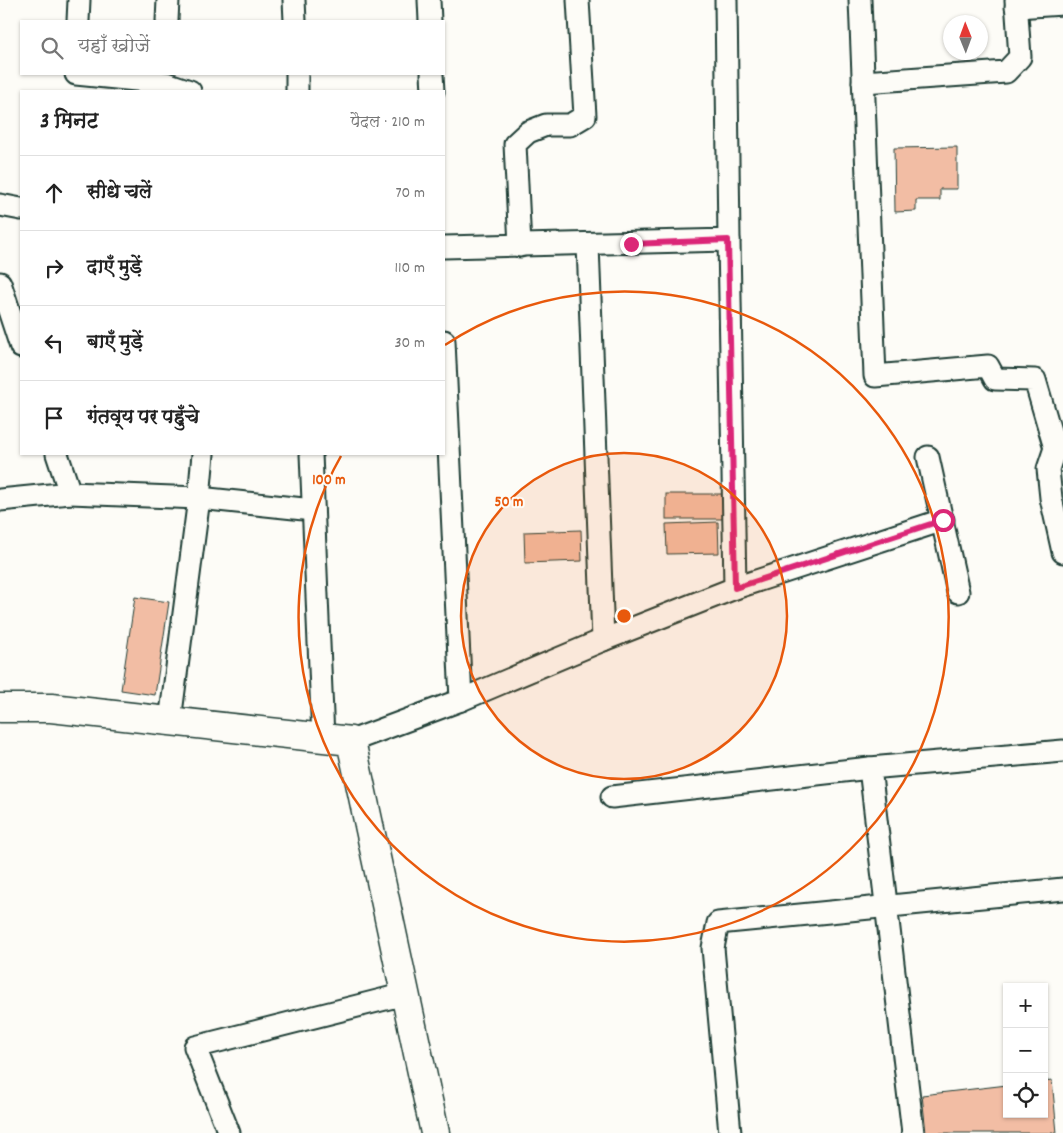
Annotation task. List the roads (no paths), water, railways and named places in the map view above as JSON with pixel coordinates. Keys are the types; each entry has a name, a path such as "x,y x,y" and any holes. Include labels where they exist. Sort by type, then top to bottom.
{"street":[{"path":"78,20 79,0"},
{"path":"167,20 168,0"},
{"path":"294,0 295,20"},
{"path":"429,0 430,20"},
{"path":"520,246 515,144 528,132 546,125 570,125 585,116 578,0"},
{"path":"726,0 728,240 735,588"},
{"path":"860,0 875,376 988,366 995,379 1035,380 1059,447 1048,469 1051,498 1063,552"},
{"path":"863,82 1006,72 1020,57 1016,4 1063,4"},
{"path":"94,75 166,79 188,90"},
{"path":"297,75 297,90"},
{"path":"432,75 433,90"},
{"path":"0,205 20,209"},
{"path":"445,247 588,245 728,240"},
{"path":"588,245 603,640"},
{"path":"0,283 20,344"},
{"path":"445,362 461,700"},
{"path":"57,455 70,493"},
{"path":"170,721 203,455"},
{"path":"310,455 323,738"},
{"path":"928,457 958,592"},
{"path":"0,500 70,493 199,498 313,510"},
{"path":"0,708 51,708 351,741 461,700 603,640 735,588 943,520"},
{"path":"351,741 435,1133"},
{"path":"612,797 870,768 1063,751"},
{"path":"870,768 913,1133"},
{"path":"730,1133 713,948 718,923 887,908 1063,889"},
{"path":"229,1133 195,1048 406,994"}]}
